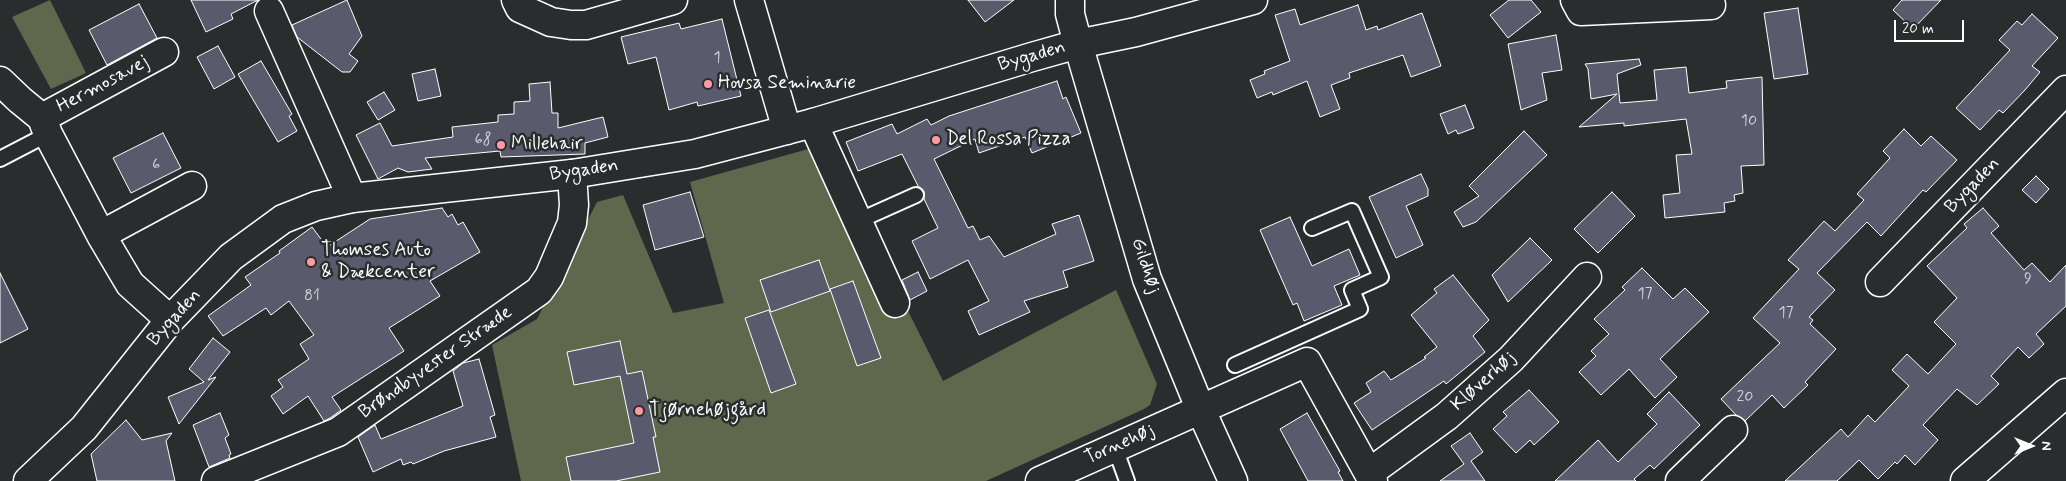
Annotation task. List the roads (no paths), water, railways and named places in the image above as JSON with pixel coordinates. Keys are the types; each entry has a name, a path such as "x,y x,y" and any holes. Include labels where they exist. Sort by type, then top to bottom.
{"street":[{"path":"516,0 520,8 551,22 586,25 673,0"},
{"path":"749,0 787,130"},
{"name":"Gildhøj","path":"1070,0 1070,14 1078,44 1147,279 1200,408 1233,481"},
{"name":"Bygaden","path":"28,481 84,428 170,320 231,257 283,220 316,206 352,198 572,174 695,154 813,123 961,77 1078,44 1136,32 1201,7 1253,0"},
{"path":"1575,0 1581,11 1711,6"},
{"path":"269,11 352,198"},
{"name":"Hermosavej","path":"45,126 164,52"},
{"name":"Hermosavej","path":"2,88 45,126 101,234 130,284 170,320"},
{"name":"Bygaden","path":"1880,282 2066,90"},
{"path":"813,123 895,303"},
{"name":"Brøndbyvester Stræde","path":"216,481 338,432 539,291 549,277 572,223 574,205 572,174"},
{"path":"101,234 192,186"},
{"name":"Kløverhøj","path":"1307,362 1371,477 1448,416 1511,360 1587,276"},
{"path":"1200,408 1307,362"},
{"path":"1965,481 2066,392"},
{"name":"Tornehøj","path":"1040,481 1200,408"},
{"path":"1680,481 1733,430"}],"lane":[{"path":"0,159 45,126"},
{"path":"858,221 916,195"},
{"path":"1235,365 1360,309 1352,290 1381,277 1352,211 1312,228"},
{"path":"1298,337 1307,362"},
{"path":"1115,448 1127,481"}],"place":[{"name":"Hovsa Seminarie","path":"708,84"},
{"name":"Del Rossa Pizza","path":"936,140"},
{"name":"Millehair","path":"501,145"},
{"name":"Thomses Auto & Dækcenter","path":"311,262"},
{"name":"Tjørnehøjgård","path":"639,411"}]}
